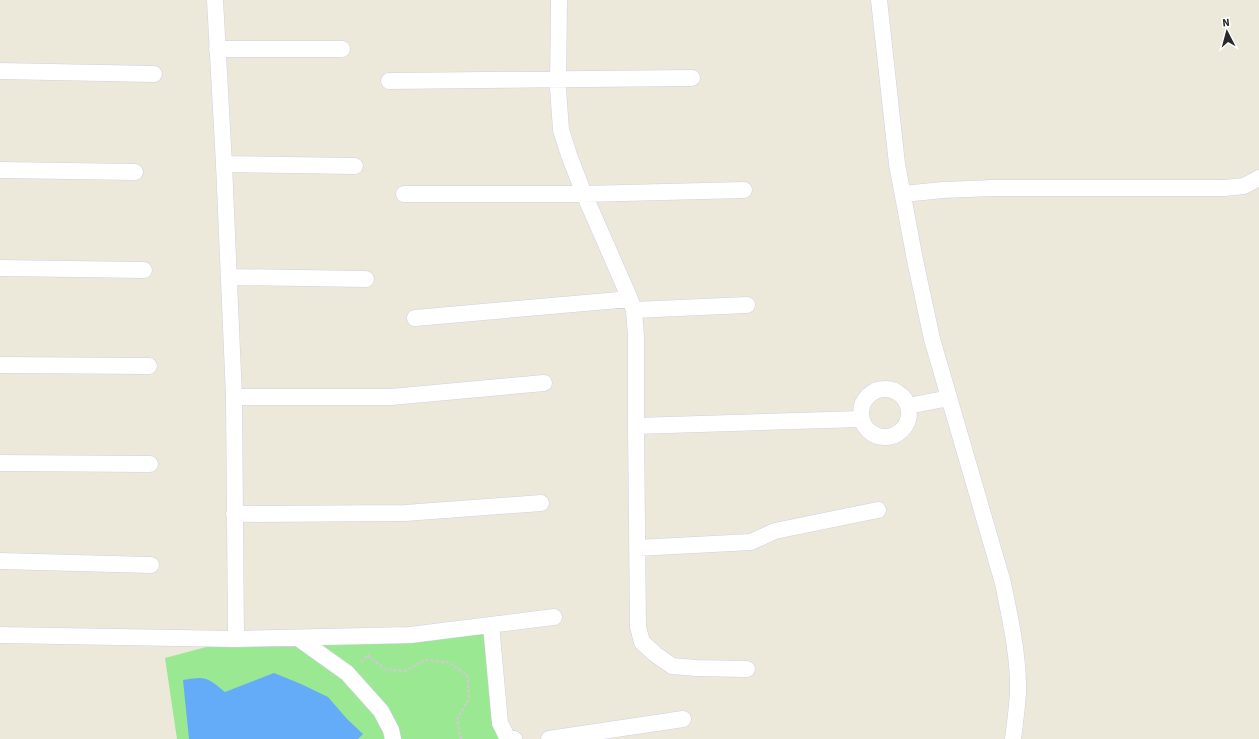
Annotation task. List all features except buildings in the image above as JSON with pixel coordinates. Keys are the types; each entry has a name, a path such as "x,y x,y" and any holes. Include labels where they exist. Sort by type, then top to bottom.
{"street":[{"path":"215,0 234,397 236,639"},
{"path":"559,0 558,79 562,130 569,155 584,194 632,305 636,336 638,627 642,642 655,654 672,666 747,669"},
{"path":"879,0 897,164 915,260 932,339 1003,583 1009,612 1018,692 1013,739"},
{"path":"217,49 342,49"},
{"path":"0,71 154,74"},
{"path":"389,82 692,78"},
{"path":"224,164 354,166"},
{"path":"0,170 135,172"},
{"path":"903,194 943,190 993,188 1225,188 1244,186 1259,178"},
{"path":"404,194 584,194 744,190"},
{"path":"0,268 144,270"},
{"path":"229,277 366,279"},
{"path":"415,318 632,305 747,304"},
{"path":"0,365 149,366"},
{"path":"234,397 391,397 544,383"},
{"path":"891,389 902,395 908,406 908,418 902,430 891,436 879,436 868,430 861,419 861,407 867,396 878,390 891,389"},
{"path":"908,406 949,398"},
{"path":"636,426 861,419"},
{"path":"0,463 150,464"},
{"path":"234,514 405,513 541,502"},
{"path":"637,548 751,542 775,531 878,510"},
{"path":"0,562 151,565"},
{"path":"0,635 236,639 410,635 554,617"},
{"path":"491,625 500,723 507,737 514,739"},
{"path":"298,638 347,672 381,711 391,730 393,739"},
{"path":"549,739 684,719"}],"path":[{"path":"347,672 368,656 371,636"},
{"path":"368,656 385,669 404,671 426,660 450,663 467,675 469,698 457,720 461,739"}],"green space":[{"path":"491,625 505,739 177,739 165,658 236,639"}],"water":[{"path":"274,673 328,697 347,719 363,734 358,739 189,739 183,680 197,678 206,679 214,683 225,692"}]}
